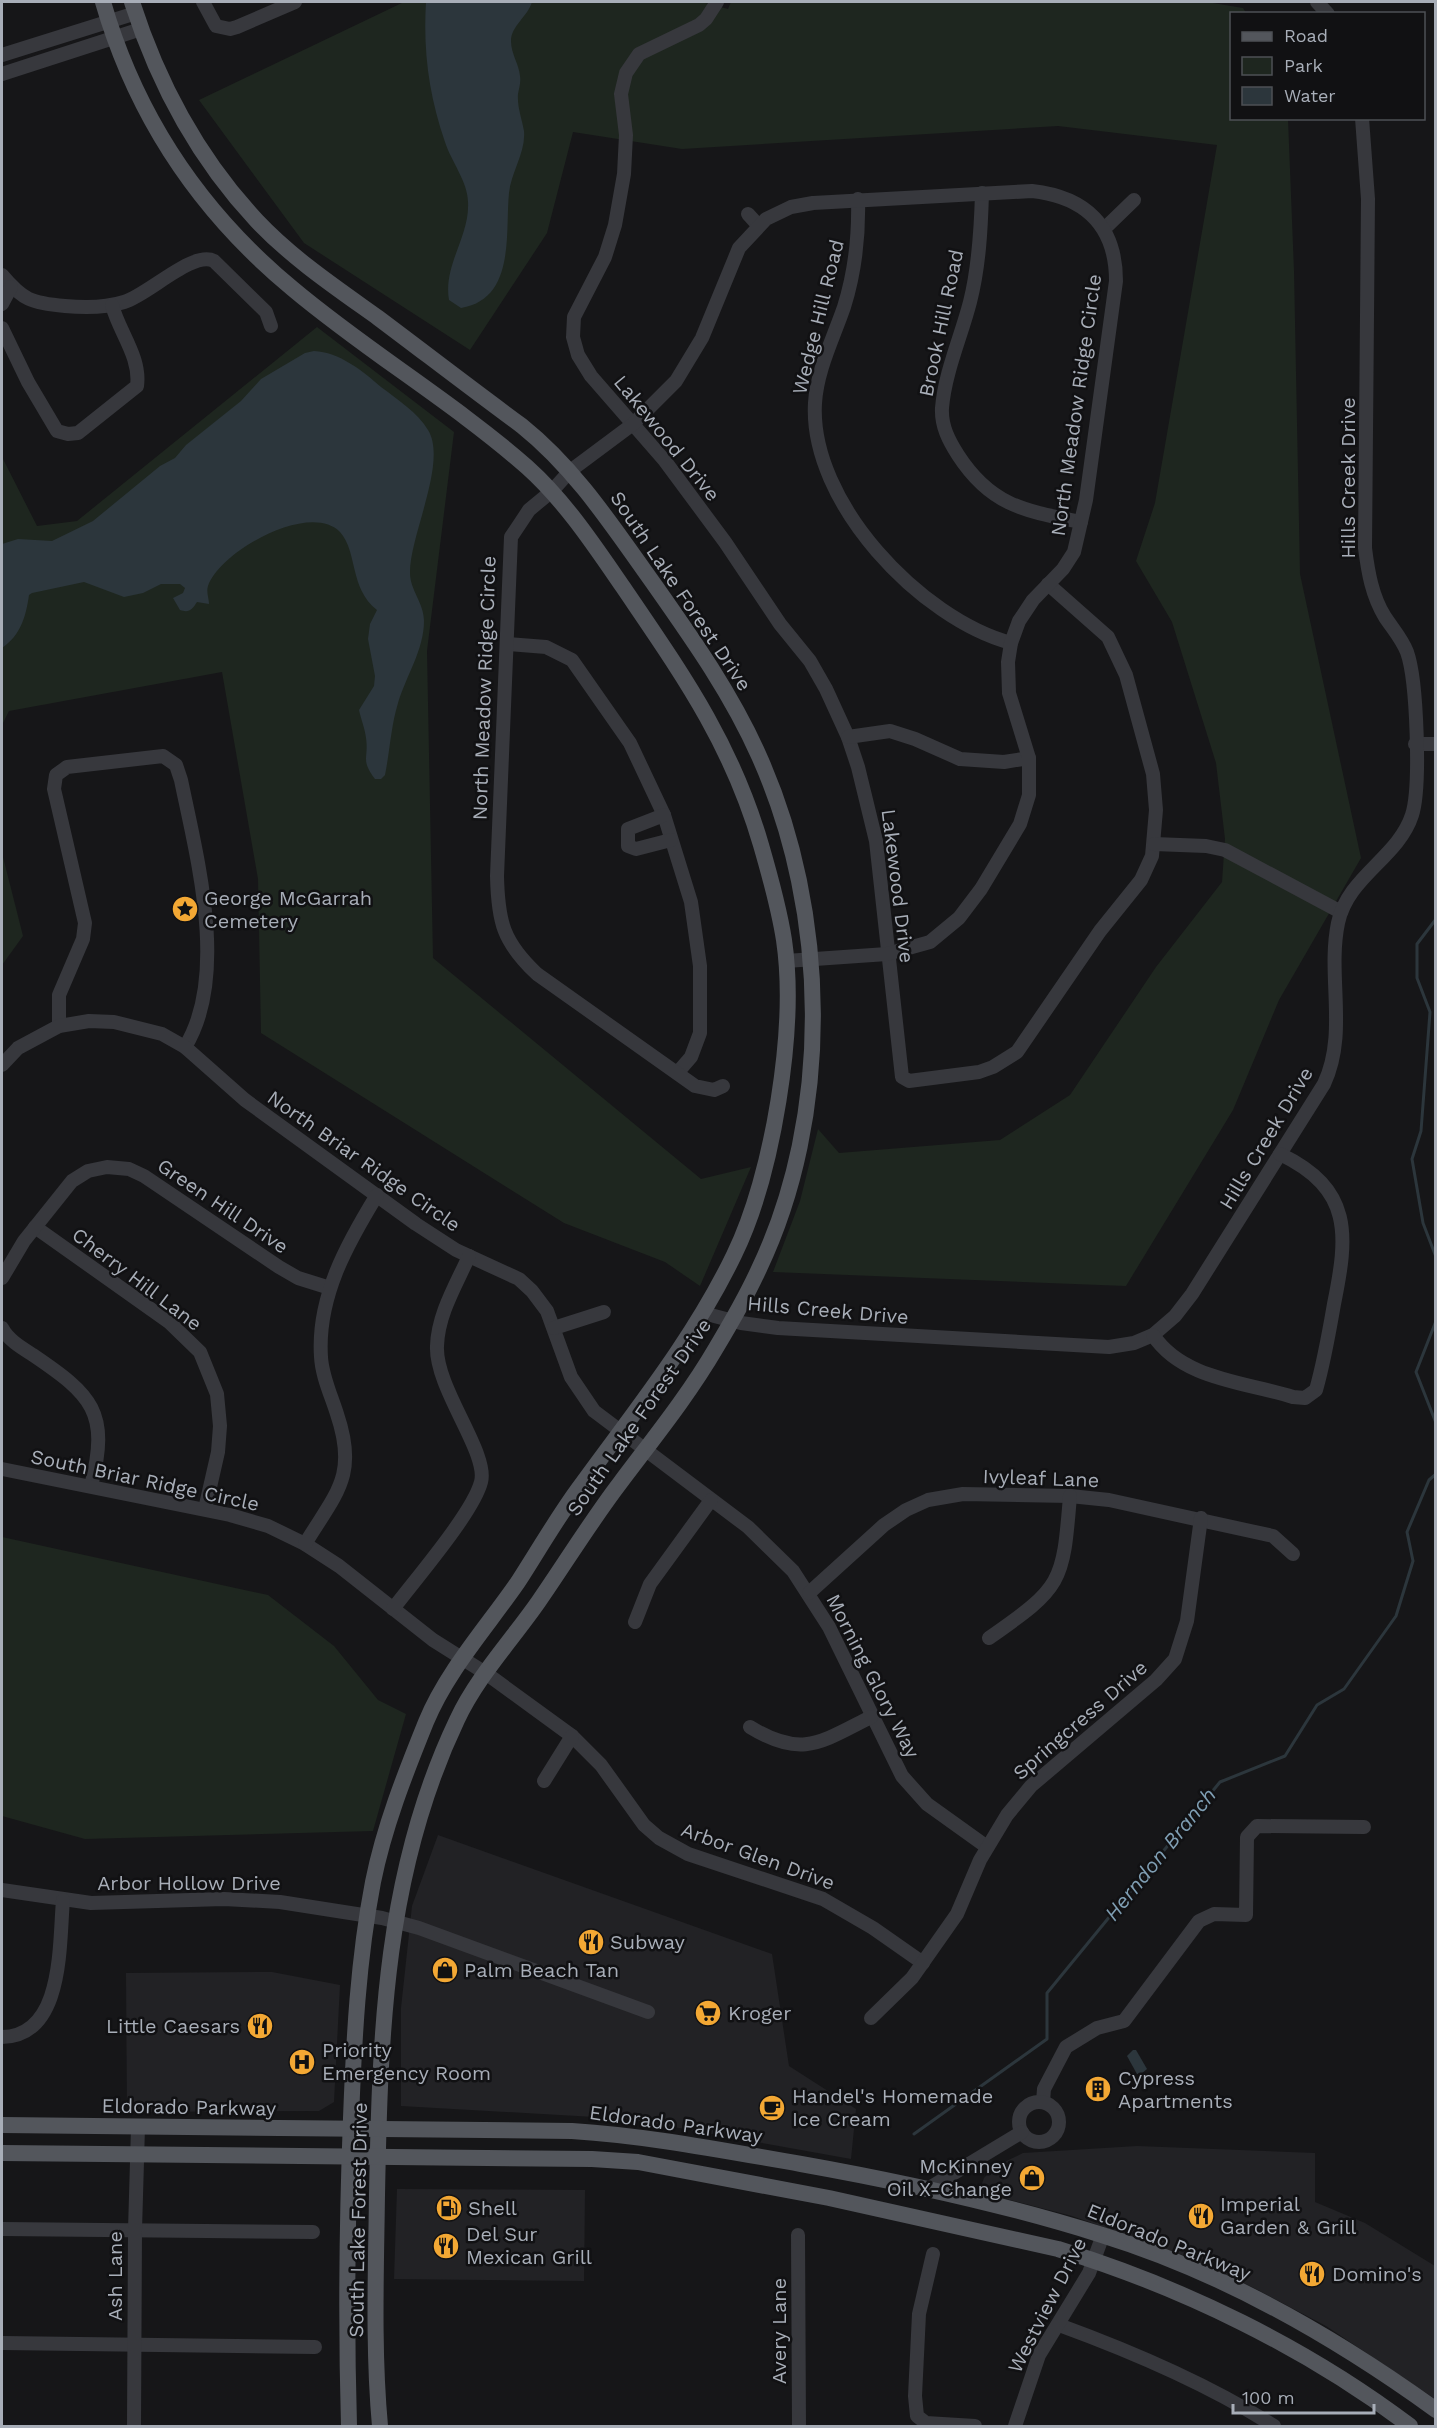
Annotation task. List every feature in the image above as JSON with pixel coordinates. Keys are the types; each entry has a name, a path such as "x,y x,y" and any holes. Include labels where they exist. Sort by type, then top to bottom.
{"main road":[{"name":"South Lake Forest Drive","path":"103,2 122,63 169,153 230,230 291,288 475,423 552,491 594,545 681,671 720,738 748,805 762,848 779,915 786,961 785,1032 774,1128 747,1226 703,1313 463,1659 432,1708 402,1784 380,1854 368,1916 354,2022 349,2157 349,2427"},
{"name":"South Lake Forest Drive","path":"134,7 166,90 191,135 257,221 305,265 522,426 570,471 606,517 704,657 757,751 770,781 795,862 812,960 813,1029 801,1137 772,1237 759,1270 713,1353 576,1544 457,1719 435,1774 410,1852 394,1920 382,2026 376,2303 380,2427"},
{"name":"Eldorado Parkway","path":"2,2125 572,2131 642,2136 835,2170 957,2197 1103,2235 1260,2301 1360,2359 1436,2410"},
{"path":"638,2162 642,2136"},
{"path":"2,2153 577,2158 638,2162 829,2198 1058,2249 1094,2260 1196,2302 1286,2347 1368,2397 1410,2427"},
{"path":"829,2198 835,2170"},
{"path":"1286,2347 1295,2348 1338,2370 1348,2371 1360,2359"}],"street":[{"path":"203,2 216,26 230,29 295,2"},
{"name":"Lakewood Drive","path":"717,2 706,19 699,25 639,54 629,66 621,94 625,128 625,156 615,225 605,257 574,317 573,337 578,356 591,376 665,461 725,542 780,624 810,661 826,688 848,737 876,841 887,954 904,1080 914,1082 993,1067 1017,1052 1093,940 1140,880 1154,844 1153,774 1126,675 1108,638 1048,584"},
{"path":"2,55 109,21 134,7"},
{"path":"2,74 141,29"},
{"name":"Hills Creek Drive","path":"703,1313 732,1321 778,1328 1108,1347 1134,1344 1153,1335 1175,1316 1192,1294 1319,1093 1330,1068 1336,1039 1335,942 1341,912 1356,885 1393,845 1411,818 1415,744 1415,698 1410,665 1406,650 1374,594 1365,548 1368,199 1362,120"},
{"name":"North Meadow Ridge Circle","path":"723,1086 705,1090 695,1086 537,974 520,958 504,934 497,904 497,876 507,644 507,579 511,537 529,510 552,491 570,471 633,424 667,392 686,367 706,328 731,262 758,225 791,207 858,199 982,193 1050,193 1071,200 1085,209 1104,229 1115,257 1116,281 1081,522 1074,552 1063,569 1025,611 1011,642 1008,670 1009,693 1029,758 1030,780 1025,811 1011,840 981,889 959,918 940,936 920,946 887,954 786,961"},
{"name":"Brook Hill Road","path":"982,193 973,283 944,391 944,426 950,442 962,461 977,483 987,491 1018,508 1081,522"},
{"name":"Wedge Hill Road","path":"858,199 857,248 851,280 818,381 815,404 817,431 825,463 840,497 854,519 875,547 907,581 930,603 956,620 1011,642"},
{"path":"1104,229 1134,200"},
{"path":"748,214 758,225"},
{"path":"2,275 11,287 27,300 40,304 85,308 112,305 142,295 189,263 206,258 214,261 266,312 271,326"},
{"path":"2,304 11,287"},
{"path":"2,328 57,431 62,434 82,430 137,386 137,370 133,354 112,305"},
{"path":"507,644 546,647 572,660 630,743 664,815 686,881 697,935 701,1011 696,1047 678,1072"},
{"path":"848,737 890,731 915,738 960,759 1004,762 1029,758"},
{"path":"1415,744 1436,744"},
{"path":"59,1026 59,995 83,939 85,923 83,904 54,789 56,775 67,767 163,756 176,765 181,780 200,881 205,934 203,1004 199,1019 185,1047"},
{"path":"664,815 628,830 628,846 636,849 671,840"},
{"path":"1154,844 1206,846 1226,850 1341,912"},
{"name":"North Briar Ridge Circle","path":"2,1065 18,1048 59,1026 89,1022 130,1024 162,1034 185,1047 245,1100 416,1224 469,1256 507,1273 532,1291 547,1311 567,1367 579,1390 594,1411 645,1450"},
{"path":"1153,1335 1170,1356 1211,1375 1293,1397 1305,1398 1316,1390 1342,1262 1344,1231 1339,1212 1322,1185 1309,1170 1280,1154"},
{"name":"Green Hill Drive","path":"2,1278 35,1227 65,1189 80,1175 99,1168 129,1169 144,1176 279,1267 298,1278 330,1288"},
{"path":"304,1544 330,1503 347,1465 344,1439 321,1357 322,1330 330,1288 348,1244 378,1196"},
{"name":"Cherry Hill Lane","path":"35,1227 169,1322 200,1352 217,1394 220,1426 218,1452 205,1509"},
{"path":"393,1609 466,1512 481,1482 481,1464 455,1410 440,1370 437,1348 441,1318 469,1256"},
{"path":"554,1328 604,1312"},
{"path":"2,1328 21,1348 74,1385 91,1404 99,1439 91,1486"},
{"name":"Morning Glory Way","path":"645,1450 748,1527 772,1549 809,1593 837,1643 898,1769 915,1793 945,1819 987,1847"},
{"name":"South Briar Ridge Circle","path":"2,1469 205,1509 261,1524 304,1544 339,1566 393,1609 487,1674"},
{"name":"Ivyleaf Lane","path":"809,1593 895,1517 928,1500 963,1494 1070,1496 1109,1500 1201,1518 1273,1536 1293,1554"},
{"path":"989,1638 1034,1606 1058,1579 1063,1564 1070,1496"},
{"path":"635,1622 650,1584 711,1500"},
{"name":"Springcress Drive","path":"872,2018 922,1963 963,1903 987,1847 1006,1815 1031,1786 1156,1680 1175,1659 1187,1621 1201,1518"},
{"name":"Arbor Glen Drive","path":"487,1674 572,1736 601,1765 638,1817 659,1838 697,1857 823,1899 873,1928 922,1963"},
{"path":"750,1727 781,1744 804,1746 837,1734 872,1717"},
{"path":"544,1781 572,1736"},
{"path":"1043,2102 1044,2089 1066,2047 1097,2028 1124,2021 1199,1921 1214,1914 1246,1915 1247,1837 1257,1826 1364,1827"},
{"name":"Arbor Hollow Drive","path":"2,1890 63,1900 110,1904 224,1899 269,1901 302,1904 394,1920 648,2012"},
{"path":"2,2037 31,2029 45,2011 53,1989 63,1900"},
{"path":"1043,2102 1049,2104 1058,2114 1059,2121 1055,2134 1051,2138 1038,2141 1026,2137 1022,2132 1020,2119 1025,2108 1030,2104 1043,2102"},
{"name":"Ash Lane","path":"134,2427 138,2127"},
{"path":"926,2190 1022,2132"},
{"path":"955,2174 957,2197"},
{"path":"2,2229 313,2232"},
{"name":"Avery Lane","path":"798,2235 799,2427"},
{"name":"Westview Drive","path":"1015,2427 1033,2368 1094,2260 1103,2235"},
{"path":"933,2254 919,2314 915,2396 917,2416 926,2423 975,2427"},
{"path":"1059,2325 1193,2381 1274,2427"},
{"path":"2,2343 315,2347"}],"shaded area":[{"path":"438,1835 772,1954 789,2066 856,2109 851,2159 629,2119 401,2106 401,2008 412,1906"},
{"path":"272,1972 340,1985 334,2102 319,2111 127,2112 126,1973"},
{"path":"1137,2146 1315,2153 1315,2202 1365,2223 1435,2266 1435,2399 1326,2326 1254,2288 1185,2256 1072,2216 979,2192 984,2178 994,2167 1023,2153"},
{"path":"397,2189 585,2190 584,2281 394,2279"}],"green space":[{"path":"404,2 702,2 728,9 731,2 1207,2 1243,8 1245,12 1230,12 1230,120 1288,120 1294,271 1300,574 1361,858 1279,1000 1233,1110 1126,1286 773,1272 800,1201 818,1129 839,1153 1000,1140 1070,1095 1156,967 1222,882 1225,839 1216,763 1172,622 1136,561 1155,503 1217,145 1058,126 682,149 573,132 547,233 470,350 304,243 199,100"},
{"path":"317,327 454,432 427,651 433,958 701,1179 751,1167 700,1286 665,1262 564,1223 261,1033 258,879 222,672 9,711 2,725 2,457 37,526 77,521"},
{"path":"2,853 23,936 2,965"},
{"path":"2,1537 268,1595 334,1646 378,1700 406,1714 373,1831 85,1839 2,1816"}],"water":[{"path":"426,2 532,2 514,31 511,41 520,76 518,99 524,139 509,193 504,262 491,292 479,302 461,308 449,300 448,287 468,215 468,202 462,179 445,142 431,90 426,56"},
{"path":"314,351 332,355 350,363 407,407 428,430 433,444 431,480 415,540 410,573 423,614 423,632 418,653 398,703 385,775 381,779 375,779 368,767 367,745 359,710 374,686 375,676 368,639 370,624 377,610 362,591 346,540 340,532 326,524 308,522 288,526 247,545 229,558 216,572 207,588 209,604 197,602 188,611 180,610 173,598 183,593 185,588 180,584 161,584 143,593 124,597 84,582 32,593 29,595 24,618 18,631 2,648 2,544 18,539 52,541 93,521 160,466 175,458 186,445 241,401 261,379 305,353"},
{"path":"1136,2050 1147,2069 1141,2074 1137,2074 1127,2056"}],"waterway":[{"name":"Herndon Branch","path":"1436,919 1417,944 1417,978 1430,1012 1421,1131 1412,1159 1423,1223 1436,1257"},
{"name":"Herndon Branch","path":"1436,1321 1416,1372 1436,1423"},
{"name":"Herndon Branch","path":"914,2134 1047,2039 1047,1993 1220,1782 1285,1756 1317,1705 1344,1689 1396,1616 1413,1561 1407,1532 1429,1480 1436,1474"}],"place":[{"name":"George McGarrah Cemetery","path":"185,909"},
{"name":"Subway","path":"591,1942"},
{"name":"Palm Beach Tan","path":"445,1970"},
{"name":"Kroger","path":"708,2013"},
{"name":"Little Caesars","path":"260,2026"},
{"name":"Priority Emergency Room","path":"302,2062"},
{"name":"Cypress Apartments","path":"1098,2089"},
{"name":"Handel's Homemade Ice Cream","path":"772,2108"},
{"name":"McKinney Oil X-Change","path":"1032,2178"},
{"name":"Shell","path":"449,2208"},
{"name":"Imperial Garden & Grill","path":"1201,2216"},
{"name":"Del Sur Mexican Grill","path":"446,2246"},
{"name":"Domino's","path":"1312,2274"}]}
